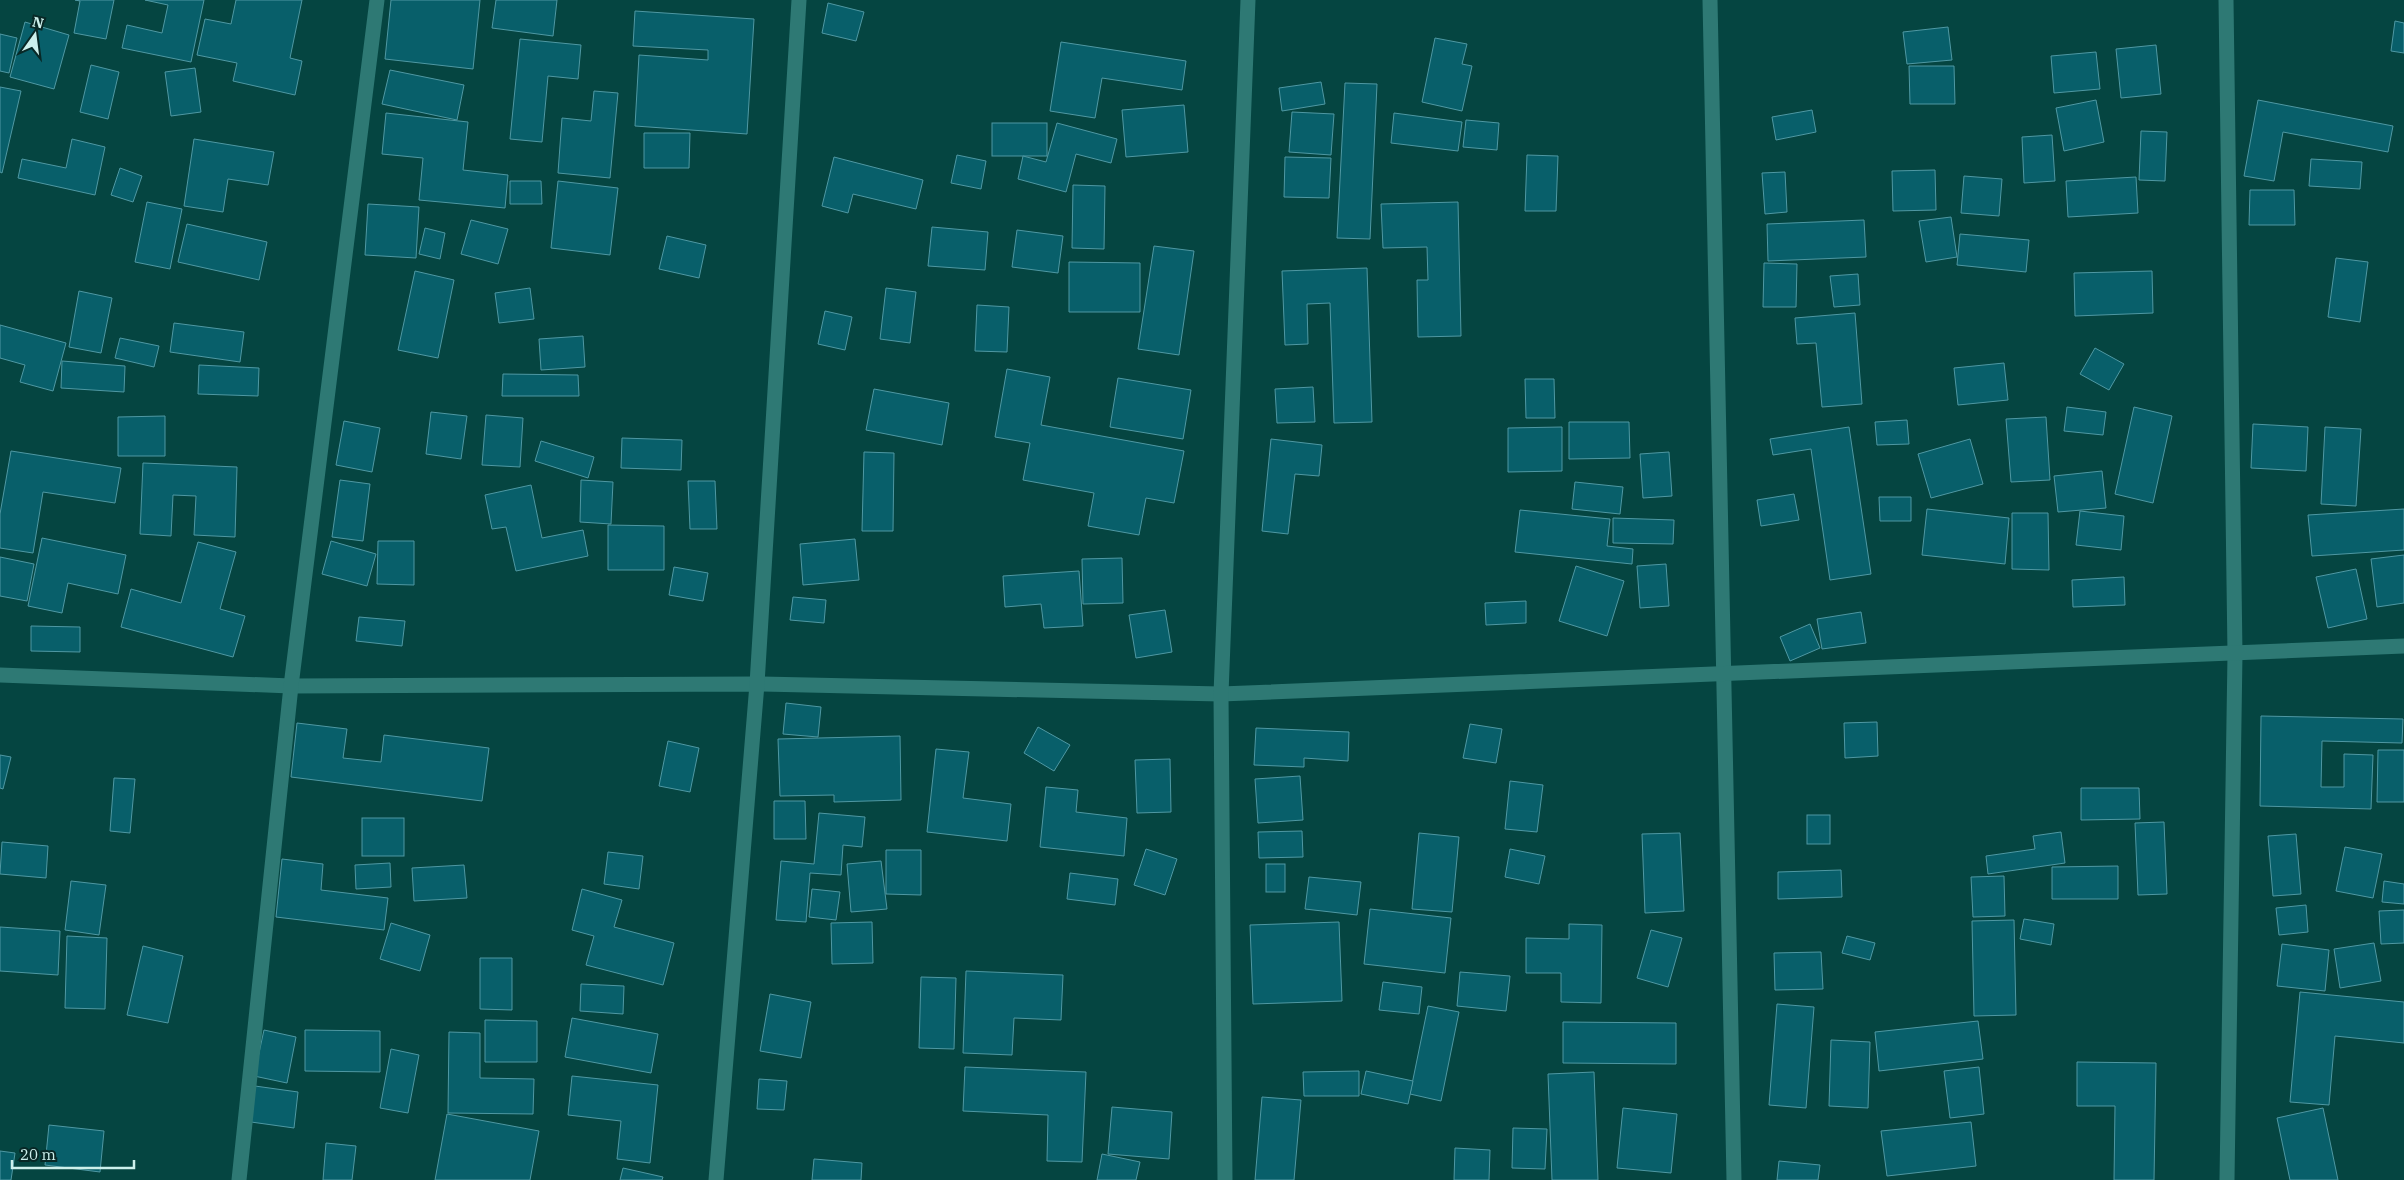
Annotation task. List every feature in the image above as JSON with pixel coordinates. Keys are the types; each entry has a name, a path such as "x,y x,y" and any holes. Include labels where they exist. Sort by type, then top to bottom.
{"street":[{"path":"239,1180 291,686 377,0"},
{"path":"716,1180 757,684 799,0"},
{"path":"1225,1180 1221,694 1248,0"},
{"path":"1710,0 1722,673 1734,1180"},
{"path":"2226,0 2235,654 2227,1180"},
{"path":"0,674 291,686 757,684 1221,694 2404,646"}],"building":[{"path":"75,0 114,0 106,39 74,33 80,1"},
{"path":"145,0 204,0 191,62 122,48 127,25 162,33 168,5"},
{"path":"236,0 302,0 290,58 302,61 295,95 233,81 237,63 197,55 205,19 231,24"},
{"path":"391,0 480,0 473,69 385,59"},
{"path":"496,0 557,0 553,36 492,28"},
{"path":"828,3 864,12 856,41 822,33"},
{"path":"635,11 754,19 747,134 635,126 639,55 708,60 708,50 633,46"},
{"path":"2395,21 2404,23 2404,53 2391,51"},
{"path":"25,22 69,35 54,89 10,77"},
{"path":"1948,27 1952,60 1907,64 1903,32"},
{"path":"0,34 17,38 9,73 0,71"},
{"path":"1435,38 1467,44 1462,64 1472,66 1462,111 1422,102"},
{"path":"520,39 581,45 578,79 548,76 542,142 510,139"},
{"path":"1061,42 1186,61 1182,90 1102,78 1095,118 1050,111"},
{"path":"2156,45 2161,94 2121,98 2116,49"},
{"path":"2096,52 2100,89 2054,93 2051,56"},
{"path":"91,65 119,72 108,119 80,112"},
{"path":"1909,66 1954,66 1955,104 1910,104"},
{"path":"195,68 201,112 171,116 165,72"},
{"path":"390,70 464,85 457,120 382,104"},
{"path":"1321,82 1325,104 1282,111 1279,88"},
{"path":"1345,83 1377,84 1370,239 1337,238"},
{"path":"0,87 21,91 2,173 0,172"},
{"path":"594,91 618,93 610,178 558,173 562,118 591,121"},
{"path":"2096,100 2104,142 2064,151 2056,108"},
{"path":"2258,100 2393,126 2388,152 2283,132 2274,181 2244,176"},
{"path":"1184,105 1188,152 1126,157 1122,110"},
{"path":"1812,110 1816,132 1776,140 1772,117"},
{"path":"1292,112 1334,114 1331,155 1289,152"},
{"path":"386,113 468,122 463,170 508,175 505,208 419,200 423,158 382,154"},
{"path":"1394,113 1462,122 1458,151 1391,143"},
{"path":"1466,120 1499,123 1497,150 1463,147"},
{"path":"992,123 1047,123 1047,156 992,156"},
{"path":"1057,123 1117,139 1111,163 1076,154 1066,192 1018,179 1023,156 1046,162"},
{"path":"2141,131 2167,132 2165,181 2139,180"},
{"path":"644,133 690,133 689,168 644,168"},
{"path":"2052,135 2055,181 2024,183 2022,137"},
{"path":"72,139 105,147 95,195 18,178 22,159 66,168"},
{"path":"194,139 274,152 268,185 228,179 223,212 184,206"},
{"path":"957,155 986,161 981,189 951,183"},
{"path":"1527,155 1558,156 1556,211 1525,211"},
{"path":"834,157 923,180 916,209 853,194 848,213 822,206"},
{"path":"1285,157 1331,158 1329,198 1284,197"},
{"path":"2311,159 2362,162 2360,189 2309,186"},
{"path":"120,168 142,176 133,202 111,195"},
{"path":"1935,170 1936,210 1893,211 1892,171"},
{"path":"1785,172 1787,212 1765,214 1762,173"},
{"path":"1964,176 2002,179 1999,216 1961,213"},
{"path":"2136,177 2138,213 2068,217 2066,181"},
{"path":"510,181 541,181 542,204 510,204"},
{"path":"558,181 618,188 610,255 551,248"},
{"path":"1073,185 1105,186 1104,249 1072,248"},
{"path":"2250,190 2294,190 2295,225 2249,225"},
{"path":"147,202 182,209 170,269 135,262"},
{"path":"1458,202 1461,336 1418,337 1417,280 1428,280 1427,247 1383,248 1381,204"},
{"path":"368,204 419,207 416,258 365,255"},
{"path":"1951,217 1957,257 1926,262 1919,221"},
{"path":"471,220 508,229 498,264 461,254"},
{"path":"1864,220 1866,257 1768,261 1767,224"},
{"path":"187,224 267,242 259,280 178,262"},
{"path":"932,227 988,232 985,270 928,266"},
{"path":"425,228 445,233 440,259 419,254"},
{"path":"1017,230 1063,236 1058,273 1012,267"},
{"path":"1960,234 2029,240 2026,272 1957,265"},
{"path":"667,236 706,245 699,278 659,269"},
{"path":"1154,246 1194,251 1179,355 1138,349"},
{"path":"2336,258 2368,262 2360,322 2328,317"},
{"path":"1069,262 1140,263 1140,312 1069,312"},
{"path":"1764,263 1797,264 1796,307 1763,307"},
{"path":"1367,268 1372,422 1334,423 1330,303 1307,304 1308,344 1285,345 1282,271"},
{"path":"415,271 454,280 438,358 398,350"},
{"path":"2152,271 2153,313 2075,316 2074,273"},
{"path":"1858,274 1860,305 1834,307 1830,276"},
{"path":"530,288 534,319 499,323 495,293"},
{"path":"886,288 916,292 910,343 880,339"},
{"path":"79,291 112,298 101,353 69,347"},
{"path":"977,305 1009,307 1007,352 975,351"},
{"path":"825,311 852,317 845,350 818,344"},
{"path":"1855,313 1862,404 1822,407 1816,343 1797,344 1795,318"},
{"path":"174,323 244,332 240,362 170,352"},
{"path":"0,325 66,343 53,391 20,382 25,365 0,358"},
{"path":"583,336 585,367 541,370 539,339"},
{"path":"120,338 159,346 154,367 115,358"},
{"path":"2095,348 2124,364 2109,390 2080,374"},
{"path":"62,361 125,366 124,392 61,388"},
{"path":"2004,363 2008,400 1958,405 1954,368"},
{"path":"199,365 259,368 258,396 198,394"},
{"path":"1007,369 1050,377 1041,425 1184,451 1174,503 1146,498 1139,535 1088,526 1094,493 1023,480 1030,443 995,437"},
{"path":"503,374 578,375 579,396 502,396"},
{"path":"1118,378 1191,390 1183,439 1110,427"},
{"path":"1525,379 1554,379 1555,418 1526,418"},
{"path":"1313,387 1315,422 1277,423 1275,389"},
{"path":"874,389 949,403 942,445 866,430"},
{"path":"2067,407 2106,412 2103,435 2064,431"},
{"path":"2134,407 2172,416 2153,503 2115,494"},
{"path":"431,412 467,416 461,459 426,454"},
{"path":"486,415 523,418 520,467 482,465"},
{"path":"165,416 165,456 118,456 118,417"},
{"path":"2046,417 2050,480 2011,482 2006,419"},
{"path":"1907,420 1909,444 1877,445 1875,422"},
{"path":"344,421 380,428 372,472 336,465"},
{"path":"1569,422 1629,422 1630,458 1569,459"},
{"path":"2253,424 2308,427 2306,471 2251,468"},
{"path":"1562,427 1562,471 1508,472 1508,428"},
{"path":"1849,427 1871,574 1830,580 1811,449 1773,455 1770,439"},
{"path":"2325,427 2361,429 2356,506 2321,504"},
{"path":"622,438 682,440 681,470 621,468"},
{"path":"1271,439 1322,445 1319,476 1295,474 1288,534 1262,531"},
{"path":"1970,439 1983,484 1931,498 1918,454"},
{"path":"541,441 594,457 588,478 535,461"},
{"path":"11,451 121,468 115,503 43,492 33,553 0,548 0,514"},
{"path":"864,452 894,453 893,531 862,531"},
{"path":"1669,452 1672,496 1643,498 1640,454"},
{"path":"143,463 237,467 235,537 194,535 196,496 173,495 171,536 140,534"},
{"path":"2102,471 2106,508 2058,512 2054,476"},
{"path":"340,480 370,484 363,541 332,537"},
{"path":"581,480 613,482 611,524 580,522"},
{"path":"688,481 715,481 717,529 690,529"},
{"path":"1575,482 1623,487 1620,514 1572,509"},
{"path":"531,485 542,538 583,530 588,556 516,571 506,527 492,529 485,495"},
{"path":"1794,494 1799,520 1761,526 1757,500"},
{"path":"1879,497 1911,497 1911,521 1880,521"},
{"path":"1927,509 2009,518 2005,564 1922,555"},
{"path":"2404,509 2404,550 2312,556 2308,515"},
{"path":"1520,510 1610,519 1607,546 1633,549 1632,564 1515,552"},
{"path":"2080,511 2124,516 2121,550 2076,545"},
{"path":"2012,513 2048,513 2049,570 2012,569"},
{"path":"1613,518 1674,520 1673,544 1613,543"},
{"path":"608,525 664,526 664,570 608,570"},
{"path":"42,538 126,555 118,594 68,583 62,613 28,606"},
{"path":"855,539 859,580 803,585 800,544"},
{"path":"331,541 376,554 367,586 322,574"},
{"path":"378,541 414,541 414,585 377,584"},
{"path":"198,542 236,552 220,609 245,616 233,657 121,627 131,589 181,603"},
{"path":"2404,555 2404,603 2377,607 2371,559"},
{"path":"0,557 34,564 27,601 0,596"},
{"path":"1122,558 1123,603 1083,604 1082,559"},
{"path":"1666,564 1669,606 1640,608 1637,566"},
{"path":"1576,566 1624,581 1607,636 1559,621"},
{"path":"674,567 708,573 703,601 669,595"},
{"path":"2356,569 2367,619 2328,628 2316,577"},
{"path":"1079,571 1083,626 1044,628 1041,604 1005,607 1003,576"},
{"path":"2124,577 2125,605 2073,607 2072,580"},
{"path":"793,597 826,600 824,623 790,620"},
{"path":"1526,601 1526,623 1486,625 1485,603"},
{"path":"1165,610 1172,652 1136,658 1129,615"},
{"path":"1861,612 1866,643 1822,649 1817,619"},
{"path":"359,617 405,621 402,646 356,641"},
{"path":"1810,624 1820,648 1790,661 1780,637"},
{"path":"31,626 80,627 80,652 31,651"},
{"path":"786,703 821,707 818,737 783,734"},
{"path":"2261,716 2403,719 2402,743 2322,741 2321,787 2344,787 2344,754 2373,755 2371,809 2260,806"},
{"path":"1877,722 1878,756 1845,758 1844,723"},
{"path":"297,723 347,729 343,758 381,762 384,735 489,748 482,801 291,777"},
{"path":"1470,724 1502,729 1496,763 1463,758"},
{"path":"1038,727 1070,745 1054,771 1024,753"},
{"path":"1256,728 1349,732 1348,761 1304,758 1304,767 1254,765"},
{"path":"900,736 901,800 834,802 834,795 780,796 778,739"},
{"path":"668,741 699,748 690,792 659,786"},
{"path":"936,749 969,752 963,798 1011,804 1007,841 927,832"},
{"path":"2378,750 2404,750 2404,802 2377,802"},
{"path":"0,755 11,757 3,789 0,788"},
{"path":"1170,759 1171,812 1137,813 1135,760"},
{"path":"1300,776 1303,820 1258,823 1255,779"},
{"path":"114,778 135,779 130,833 110,831"},
{"path":"1510,781 1543,785 1537,832 1505,829"},
{"path":"1046,787 1078,790 1076,812 1127,818 1124,856 1040,847"},
{"path":"2081,788 2139,788 2140,819 2081,820"},
{"path":"774,801 805,801 806,839 774,839"},
{"path":"819,813 865,817 862,847 843,845 841,875 810,873 806,922 776,920 781,861 814,864"},
{"path":"1807,815 1830,815 1830,844 1807,844"},
{"path":"362,818 404,818 404,856 362,856"},
{"path":"2164,822 2167,894 2138,895 2135,823"},
{"path":"1302,831 1303,857 1259,858 1258,832"},
{"path":"2061,832 2065,863 1988,874 1986,856 2035,849 2033,836"},
{"path":"1419,833 1459,837 1452,912 1412,909"},
{"path":"1680,833 1684,911 1645,913 1642,834"},
{"path":"2296,834 2301,894 2273,896 2268,836"},
{"path":"2,842 48,846 46,878 0,874"},
{"path":"2345,847 2382,854 2373,898 2336,891"},
{"path":"1146,849 1177,859 1165,895 1134,885"},
{"path":"1510,849 1545,856 1539,884 1505,877"},
{"path":"886,850 921,850 921,895 886,894"},
{"path":"608,852 643,856 639,889 604,884"},
{"path":"282,859 323,864 321,890 388,898 384,930 276,917"},
{"path":"881,861 887,909 851,912 847,864"},
{"path":"390,863 391,887 356,889 355,865"},
{"path":"1266,864 1285,864 1285,892 1266,892"},
{"path":"464,865 467,898 414,901 412,868"},
{"path":"2118,866 2118,899 2052,899 2052,867"},
{"path":"1841,870 1842,897 1778,899 1778,872"},
{"path":"1070,873 1118,879 1115,905 1067,899"},
{"path":"2004,876 2005,916 1973,917 1971,877"},
{"path":"1309,877 1361,882 1357,915 1305,909"},
{"path":"71,881 106,885 99,935 65,930"},
{"path":"2384,881 2404,884 2404,904 2382,902"},
{"path":"582,889 622,900 614,927 674,943 663,985 586,965 594,936 572,930"},
{"path":"812,889 840,892 836,920 809,917"},
{"path":"2306,905 2308,932 2279,935 2276,908"},
{"path":"1370,909 1451,918 1445,973 1364,964"},
{"path":"2404,910 2404,943 2381,944 2379,911"},
{"path":"2024,919 2054,924 2051,945 2020,939"},
{"path":"2014,920 2016,1015 1974,1016 1972,921"},
{"path":"872,922 873,963 832,964 831,923"},
{"path":"1339,922 1342,1001 1253,1004 1250,925"},
{"path":"391,923 430,935 420,971 380,959"},
{"path":"1569,924 1602,925 1601,1003 1561,1002 1561,973 1526,973 1526,938 1569,939"},
{"path":"0,927 60,931 58,975 0,971"},
{"path":"1651,930 1682,938 1668,987 1637,978"},
{"path":"67,936 107,938 105,1009 65,1008"},
{"path":"1847,936 1875,943 1870,960 1842,953"},
{"path":"2374,943 2381,981 2340,988 2334,949"},
{"path":"2282,944 2329,950 2325,991 2277,986"},
{"path":"143,946 183,956 168,1023 127,1015"},
{"path":"1821,952 1823,989 1775,990 1774,953"},
{"path":"480,958 512,958 512,1010 480,1009"},
{"path":"966,971 1063,975 1061,1020 1014,1018 1012,1055 963,1053"},
{"path":"1460,972 1510,976 1506,1011 1457,1006"},
{"path":"921,977 956,978 954,1049 919,1048"},
{"path":"1383,982 1422,987 1419,1014 1379,1010"},
{"path":"581,984 624,986 623,1014 580,1011"},
{"path":"2300,992 2404,1002 2404,1043 2335,1036 2329,1105 2290,1102"},
{"path":"770,994 811,1002 801,1058 760,1051"},
{"path":"1777,1004 1814,1007 1806,1108 1769,1105"},
{"path":"1428,1006 1459,1012 1441,1101 1410,1094"},
{"path":"572,1018 658,1034 651,1073 565,1057"},
{"path":"485,1020 537,1021 537,1062 485,1062"},
{"path":"1978,1021 1983,1059 1879,1071 1875,1032"},
{"path":"1563,1022 1676,1023 1676,1064 1563,1063"},
{"path":"264,1030 296,1037 287,1083 254,1076"},
{"path":"305,1030 380,1031 380,1072 305,1071"},
{"path":"449,1032 480,1033 480,1078 534,1079 533,1114 448,1113"},
{"path":"1831,1040 1870,1042 1868,1108 1829,1106"},
{"path":"391,1049 419,1055 408,1113 380,1108"},
{"path":"2077,1062 2156,1063 2154,1180 2114,1180 2115,1106 2077,1106"},
{"path":"965,1067 1086,1072 1082,1162 1047,1161 1048,1115 963,1111"},
{"path":"1979,1067 1984,1114 1950,1118 1944,1071"},
{"path":"1359,1071 1359,1096 1304,1096 1303,1072"},
{"path":"1366,1071 1413,1081 1408,1104 1361,1094"},
{"path":"1594,1072 1598,1180 1552,1180 1548,1074"},
{"path":"572,1076 658,1085 650,1163 617,1159 621,1121 568,1115"},
{"path":"759,1079 787,1081 784,1110 757,1109"},
{"path":"255,1086 298,1092 294,1128 251,1122"},
{"path":"1262,1097 1301,1100 1294,1180 1255,1180"},
{"path":"1112,1107 1172,1112 1169,1159 1108,1154"},
{"path":"1623,1108 1677,1114 1671,1173 1617,1168"},
{"path":"2323,1108 2338,1180 2290,1180 2277,1118"},
{"path":"447,1114 539,1131 530,1180 435,1180"},
{"path":"1971,1122 1976,1166 1887,1176 1881,1131"},
{"path":"49,1125 104,1131 100,1172 45,1165"},
{"path":"1513,1128 1547,1129 1545,1169 1512,1168"},
{"path":"326,1143 356,1146 352,1180 323,1180"},
{"path":"1455,1148 1490,1150 1489,1180 1454,1180"},
{"path":"0,1151 15,1153 11,1180 0,1180"},
{"path":"1102,1154 1140,1162 1136,1180 1097,1180"},
{"path":"814,1159 862,1163 861,1180 812,1180"},
{"path":"1779,1161 1820,1165 1818,1180 1777,1180"},
{"path":"623,1168 663,1177 662,1180 620,1180"}]}
